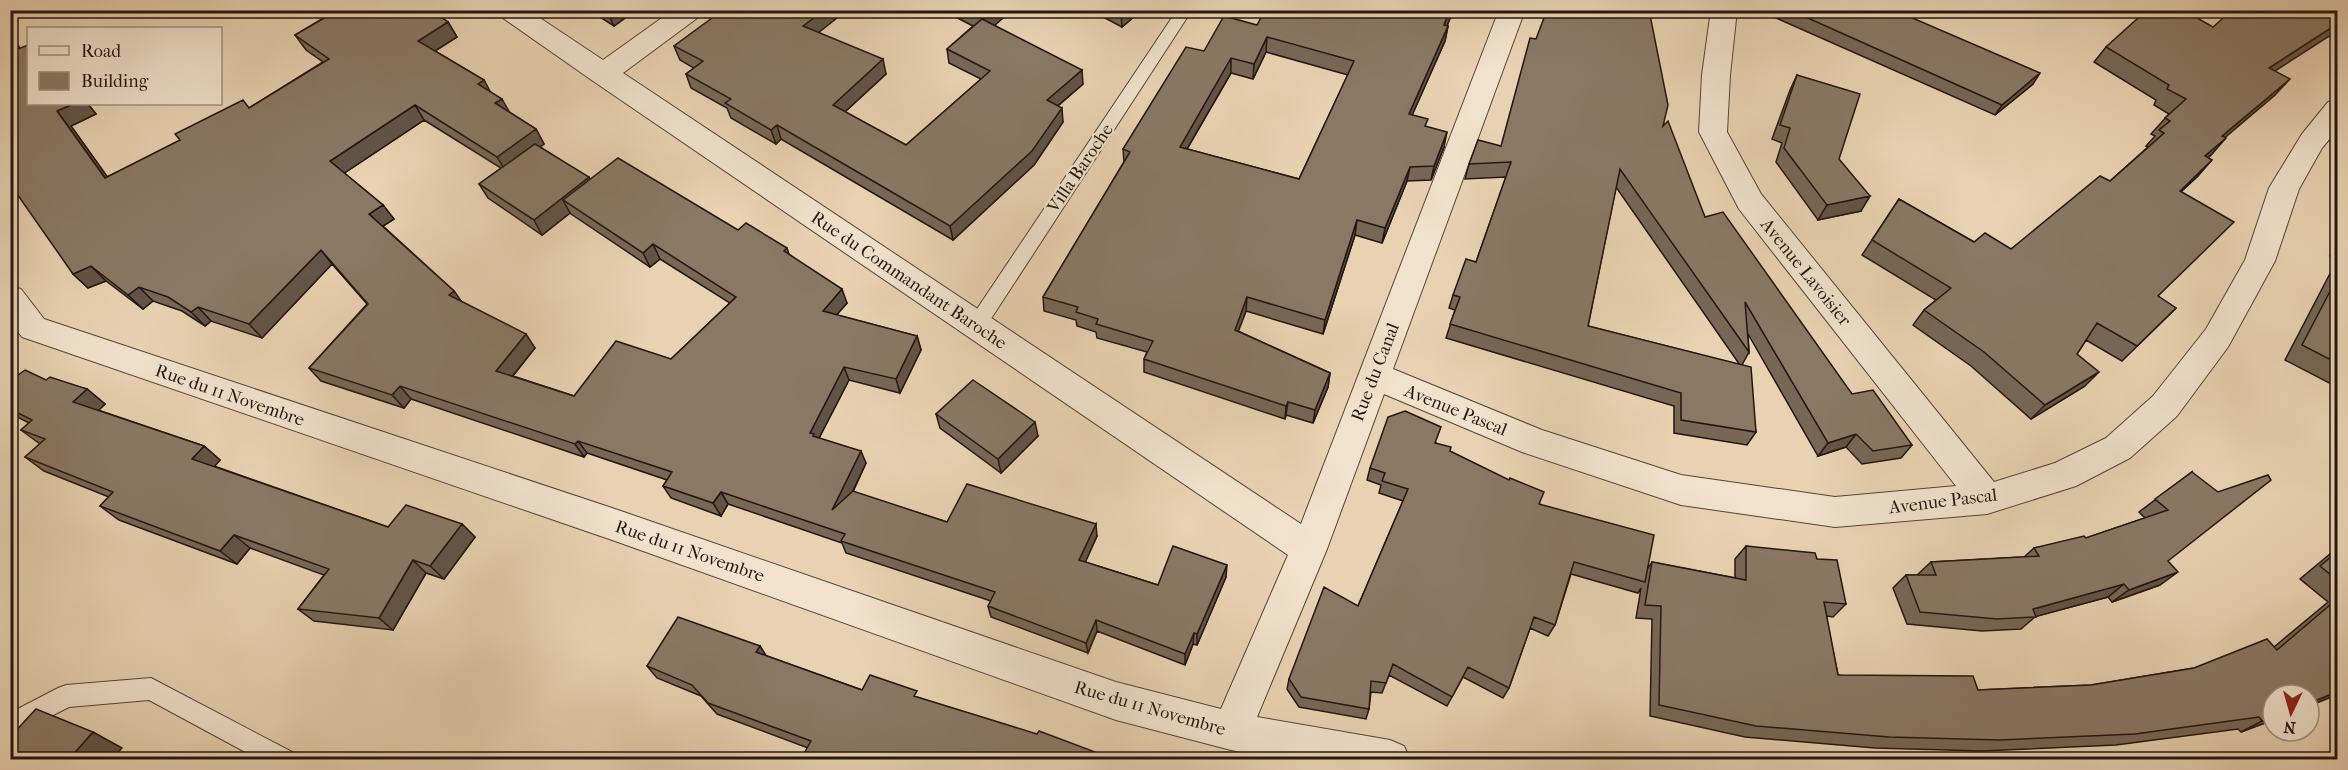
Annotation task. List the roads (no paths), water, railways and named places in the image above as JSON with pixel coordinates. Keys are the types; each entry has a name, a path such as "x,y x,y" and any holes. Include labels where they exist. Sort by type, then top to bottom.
{"street":[{"name":"Rue du Commandant Baroche","path":"509,10 1309,549"},
{"path":"603,74 691,10"},
{"name":"Rue du Canal","path":"1231,731 1309,549 1512,10"},
{"name":"Avenue Lavoisier","path":"1724,10 1716,75 1713,132 1750,201 1987,499"},
{"name":"Avenue Pascal","path":"1374,375 1534,442 1681,490 1835,512 1987,499 2064,475 2118,448 2164,406 2217,338 2260,261 2284,188 2312,141 2337,109"},
{"name":"Rue du 11 Novembre","path":"10,298 33,328 604,521 1116,701 1231,731 1390,759"}],"lane":[{"name":"Villa Baroche","path":"976,326 1185,10"},
{"path":"10,726 66,696 150,689 284,759"}]}
